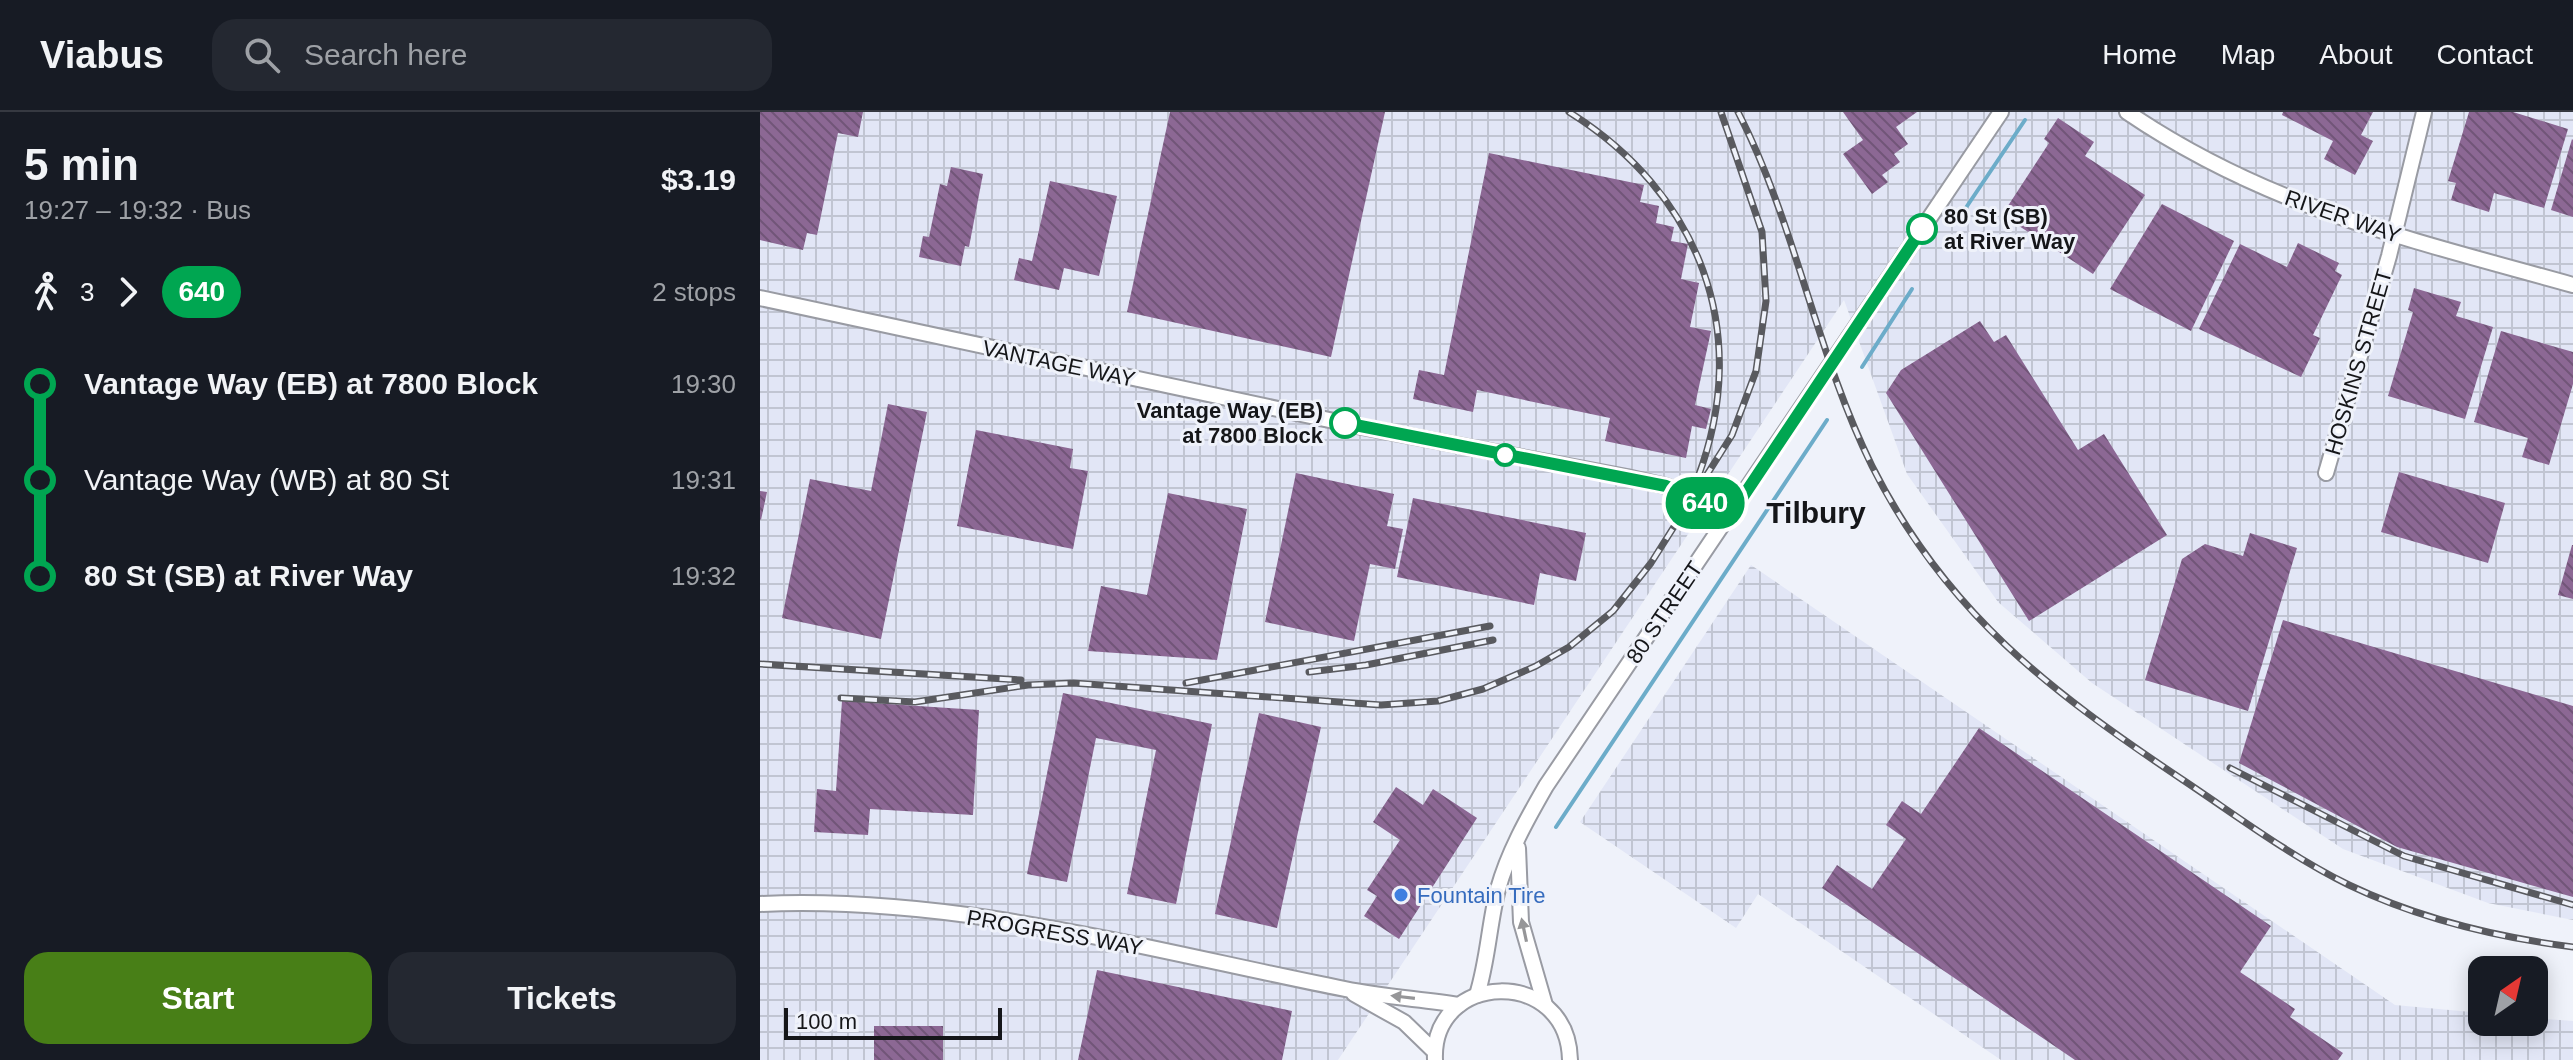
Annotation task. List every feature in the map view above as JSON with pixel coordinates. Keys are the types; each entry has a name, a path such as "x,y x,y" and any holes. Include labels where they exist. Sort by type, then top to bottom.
{"street":[{"name":"80 STREET","path":"1477,995 1487,962 1498,890 1518,836 1546,786 2001,112"},
{"name":"RIVER WAY","path":"2127,112 2163,136 2252,184 2348,222 2573,285"},
{"name":"HOSKINS STREET","path":"2326,473 2394,235 2424,112"},
{"name":"VANTAGE WAY","path":"760,298 1362,427 1627,477 1666,486 1732,513"},
{"path":"1518,836 1521,922 1545,1005 1565,1033 1570,1060"},
{"name":"PROGRESS WAY","path":"760,904 867,904 1017,923 1347,990 1459,1005"},
{"name":"PROGRESS WAY","path":"1347,990 1404,1022 1435,1056"},
{"path":"1435,1056 1439,1034 1459,1005 1477,995 1512,991 1545,1005"}],"shaded area":[{"path":"760,112 2573,112 2573,920 2488,903 2343,849 2092,683 1998,602 1907,474 1844,300 1338,1060 760,1060"},
{"path":"1751,565 2395,1005 2468,1012 2468,1036 2548,1036 2548,1019 2573,1021 2573,1060 2001,1060 1758,894 1736,928 1580,822"}],"building":[{"path":"760,112 863,112 858,137 838,133 817,235 807,233 803,250 760,240"},
{"path":"1170,112 1385,112 1331,357 1127,312"},
{"path":"1843,112 1917,112 1896,127 1908,144 1894,154 1900,162 1882,175 1888,182 1872,194 1843,154 1863,140"},
{"path":"2283,112 2373,112 2361,135 2373,141 2355,175 2324,159 2333,141 2282,115"},
{"path":"2469,112 2513,112 2568,129 2544,208 2494,193 2489,212 2451,200 2456,183 2448,181"},
{"path":"2058,118 2094,142 2085,156 2145,195 2093,274 2002,215 2049,143 2044,139"},
{"path":"2573,140 2573,217 2551,210"},
{"path":"1489,153 1644,185 1640,202 1659,206 1656,223 1674,227 1671,241 1688,244 1681,279 1699,283 1690,327 1711,331 1695,405 1711,409 1706,429 1692,426 1686,458 1605,441 1610,418 1477,390 1473,412 1413,399 1419,370 1444,375"},
{"path":"951,167 983,174 969,247 965,246 961,266 919,257 923,236 929,237 940,184 947,186"},
{"path":"1050,181 1117,196 1099,276 1064,268 1059,290 1014,280 1019,258 1032,261"},
{"path":"2162,204 2234,241 2191,331 2110,289"},
{"path":"2298,243 2339,263 2335,271 2342,275 2313,335 2320,338 2301,377 2199,329 2240,244 2287,267"},
{"path":"2414,288 2461,302 2456,316 2493,327 2465,419 2388,396 2413,312 2408,310"},
{"path":"1980,321 1994,342 2006,335 2078,450 2104,434 2167,535 2029,621 1886,393 1901,370"},
{"path":"2501,331 2573,352 2573,384 2549,465 2522,457 2528,438 2474,422"},
{"path":"888,404 927,412 881,639 782,618 810,479 871,491"},
{"path":"976,430 1073,449 1070,468 1088,471 1073,549 957,526"},
{"path":"2399,472 2505,503 2488,563 2381,532"},
{"path":"1296,473 1394,494 1387,526 1403,529 1395,569 1370,564 1354,641 1265,622"},
{"path":"760,491 767,492 761,520 760,519"},
{"path":"1168,493 1247,509 1217,660 1088,651 1101,586 1147,595"},
{"path":"1413,498 1586,533 1576,581 1540,573 1534,605 1397,577"},
{"path":"2250,533 2297,548 2248,711 2145,680 2182,559 2205,544 2243,556"},
{"path":"2573,545 2573,599 2558,595"},
{"path":"2283,620 2573,706 2573,897 2397,847 2239,763"},
{"path":"1063,693 1212,724 1176,904 1127,894 1156,750 1096,738 1067,882 1027,874"},
{"path":"842,701 979,710 973,815 870,809 868,835 814,832 817,789 836,791"},
{"path":"1259,713 1321,727 1277,928 1215,914"},
{"path":"1979,728 2271,926 2240,972 2295,1009 2290,1017 2343,1053 2338,1060 2075,1060 1822,888 1837,865 1872,889 1906,839 1886,825 1902,801 1921,814"},
{"path":"1396,787 1423,805 1433,789 1477,818 1399,939 1364,916 1377,896 1367,890 1400,840 1373,822"},
{"path":"1097,970 1292,1011 1282,1060 1078,1060"},
{"path":"874,1026 943,1026 943,1060 874,1060"}],"waterway":[{"path":"1959,218 2025,120"},
{"path":"1862,367 1912,289"},
{"path":"1556,827 1827,420"}],"railway":[{"path":"1569,112 1614,145 1652,183 1681,225 1703,270 1716,319 1719,370 1714,423 1698,477"},
{"path":"841,698 915,702 1028,685 1073,683 1381,705 1438,701 1483,689 1536,666 1569,647 1613,611 1651,563 1732,435 1756,371 1766,301 1762,232 1721,112"},
{"path":"1738,112 1776,199 1836,379 1872,466 1901,518 1933,565 2005,645 2134,747 2327,874 2376,897 2431,917 2515,938 2573,947"},
{"path":"1186,683 1490,626"},
{"path":"1309,672 1366,665 1493,640"},
{"path":"760,664 1021,680"},
{"path":"2230,768 2404,856 2573,905"}],"bus line":[{"name":"640","path":"1345,423 1666,486 1732,513 1922,229"}],"place":[{"name":"80 St (SB) at River Way","path":"1922,229"},
{"name":"Vantage Way (EB) at 7800 Block","path":"1345,423"},
{"name":"Fountain Tire","path":"1401,895"}],"district":[{"name":"Tilbury","path":"1816,513"}]}
